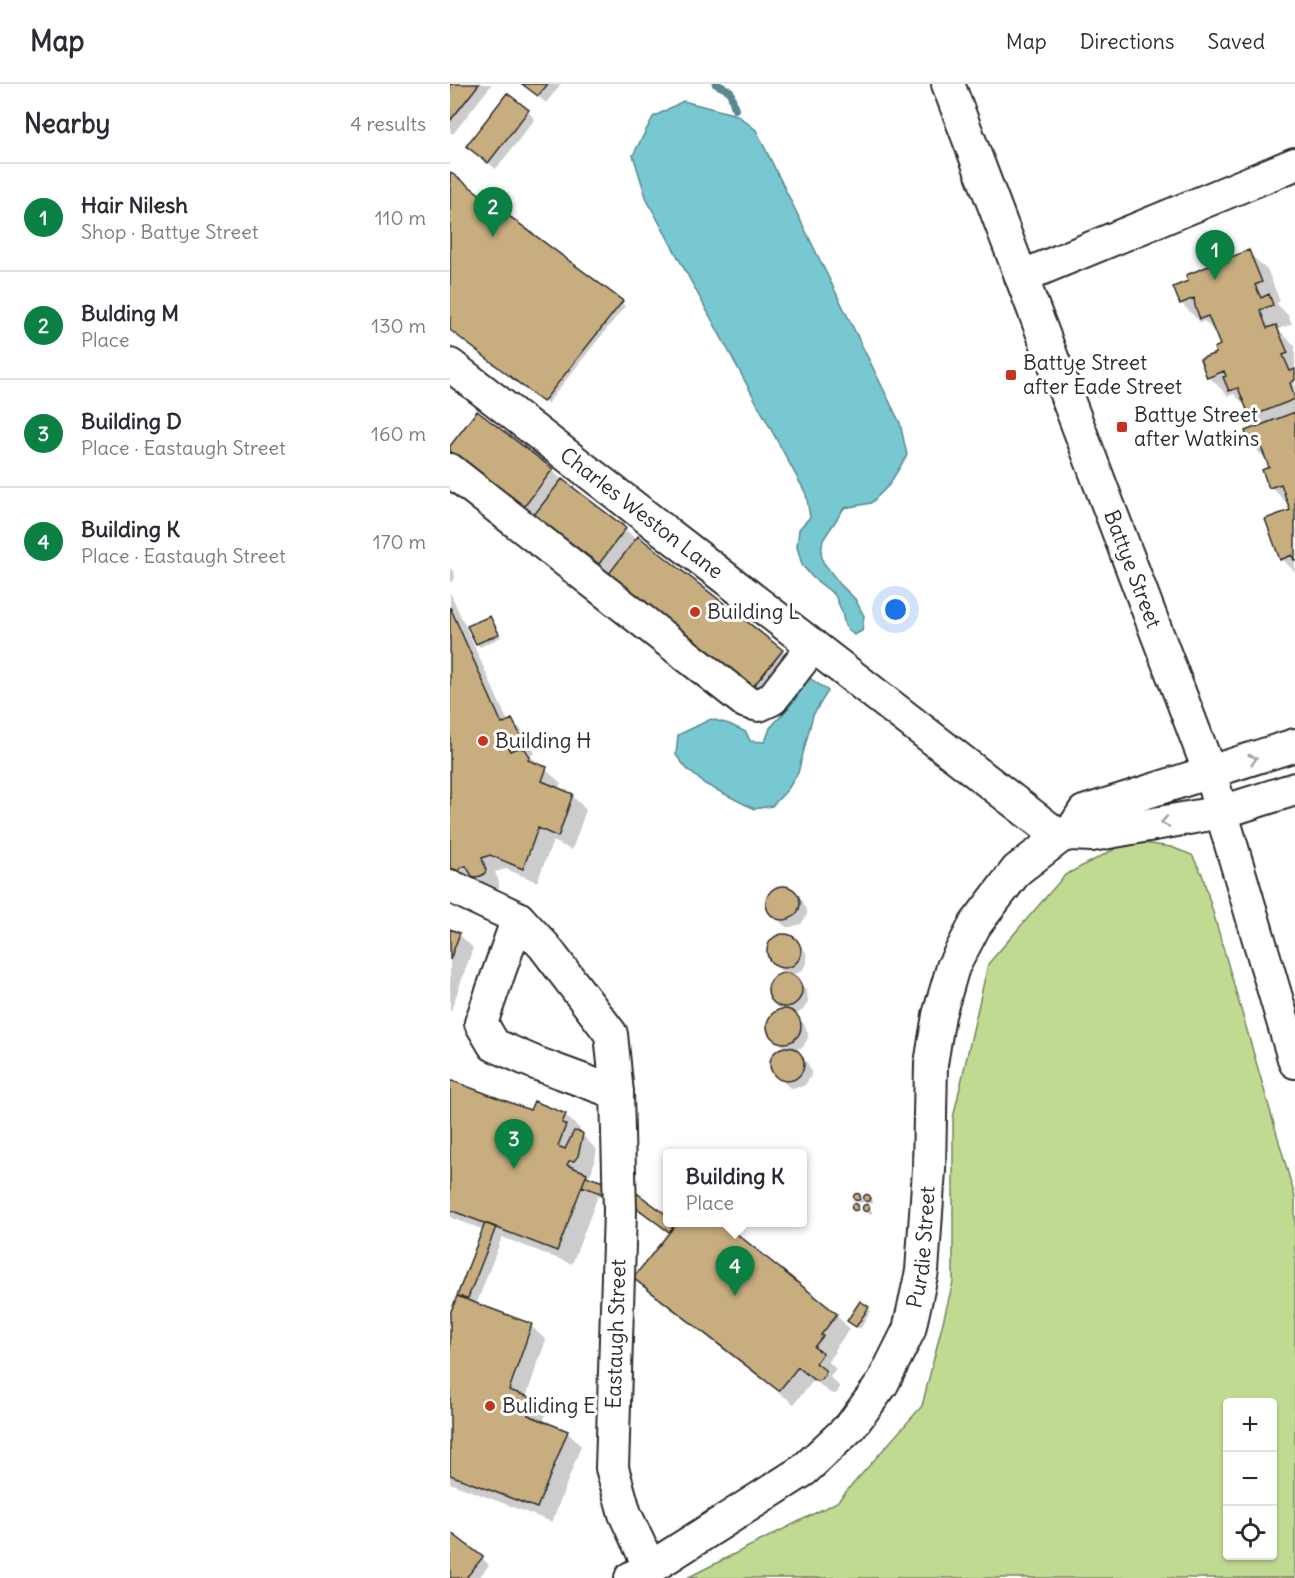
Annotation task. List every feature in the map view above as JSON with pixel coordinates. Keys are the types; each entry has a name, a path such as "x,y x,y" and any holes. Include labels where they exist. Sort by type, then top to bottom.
{"street":[{"name":"Battye Street","path":"948,84 1210,773 1295,1062"},
{"path":"1021,277 1295,164"},
{"name":"Charles Weston Lane","path":"450,365 813,646 1065,835"},
{"path":"450,470 746,702 759,705 772,699 813,646"},
{"name":"Purdie Street","path":"640,1573 804,1470 851,1426 882,1384 909,1330 922,1270 929,1170 931,1064 939,1015 953,967 975,925 1017,870 1065,835 1084,812 1295,745"},
{"path":"1065,835 1092,835 1222,812 1295,789"},
{"name":"Eastaugh Street","path":"450,886 518,918 544,946 611,1034 617,1093 621,1211 612,1468 640,1573"},
{"path":"518,918 481,1023 494,1045 617,1093"}],"green space":[{"path":"1130,841 1171,847 1192,855 1202,874 1295,1197 1295,1578 687,1578 837,1502 922,1406 953,1282 953,1118 988,964 1065,875"}],"water":[{"path":"683,101 737,115 756,130 900,423 907,455 889,485 871,503 844,508 823,540 821,553 823,562 855,599 864,616 862,631 854,635 845,626 835,595 812,577 802,565 797,547 799,529 810,517 806,494 647,200 633,155 653,117"},
{"path":"807,676 828,691 813,715 798,773 788,789 772,806 754,809 705,784 687,769 676,755 678,735 711,719 746,732 750,741 765,742 770,728 794,701 804,686"}],"building":[{"path":"450,84 479,84 450,121"},
{"path":"522,84 548,84 538,96"},
{"path":"507,93 529,110 488,163 466,146"},
{"path":"450,172 623,301 543,402 450,330"},
{"path":"1249,250 1262,282 1255,285 1261,298 1269,294 1273,305 1260,310 1267,328 1276,325 1288,353 1283,355 1290,371 1295,369 1295,380 1290,383 1295,399 1250,417 1238,388 1229,391 1223,377 1226,376 1224,371 1207,378 1200,359 1216,353 1214,348 1220,345 1208,316 1200,319 1194,298 1180,304 1173,287 1188,281 1186,275"},
{"path":"477,411 553,469 524,507 450,451 450,446"},
{"path":"1295,412 1295,560 1292,555 1280,560 1265,519 1290,510 1281,484 1269,488 1262,470 1269,467 1259,442 1250,445 1245,431"},
{"path":"562,479 626,528 599,564 534,515"},
{"name":"Building L","path":"638,536 783,650 752,688 608,575"},
{"name":"Building H","path":"450,607 502,724 512,719 522,738 507,746 510,751 525,749 530,757 528,760 547,767 542,781 573,794 558,837 538,828 523,869 490,855 482,858 486,870 481,876 472,876 466,866 460,868 459,871 450,868"},
{"path":"490,616 499,634 476,644 467,626"},
{"path":"783,886 795,891 800,903 795,915 783,920 771,915 766,903 771,891"},
{"path":"450,929 460,933 450,960"},
{"path":"784,934 796,939 801,951 796,963 784,968 772,963 767,951 772,939"},
{"path":"785,973 797,978 802,990 797,1002 785,1007 773,1002 768,990 773,978"},
{"path":"784,1009 796,1014 801,1026 796,1038 784,1043 772,1038 767,1026 772,1014"},
{"path":"787,1047 799,1052 804,1064 799,1076 787,1081 775,1076 770,1064 775,1052"},
{"path":"450,1080 530,1110 534,1101 566,1114 562,1123 566,1125 558,1146 565,1149 574,1131 583,1134 578,1156 574,1161 569,1161 567,1165 587,1173 557,1251 450,1210"},
{"path":"586,1176 638,1194 663,1212 663,1227 673,1227 669,1232 634,1206 582,1186"},
{"path":"857,1193 861,1197 857,1201 853,1197"},
{"path":"867,1194 871,1198 867,1202 863,1198"},
{"path":"855,1203 859,1207 855,1211 851,1207"},
{"path":"866,1204 870,1208 866,1212 862,1208"},
{"path":"485,1223 496,1227 468,1298 457,1296"},
{"path":"674,1227 728,1227 837,1314 814,1347 823,1353 816,1363 825,1370 825,1375 819,1381 814,1380 798,1367 779,1391 633,1278"},
{"name":"Buliding E","path":"457,1296 532,1324 509,1390 532,1398 528,1415 568,1431 537,1508 450,1475 450,1314"},
{"path":"860,1301 869,1307 856,1327 847,1321"},
{"path":"450,1532 483,1557 466,1578 450,1578"}],"waterway":[{"path":"716,84 730,91 735,109"}],"place":[{"name":"Bulding M","path":"493,237"},
{"name":"Hair Nilesh","path":"1215,280"},
{"name":"Battye Street after Eade Street","path":"1011,375"},
{"name":"Battye Street after Watkins","path":"1122,427"},
{"name":"Building L","path":"695,612"},
{"name":"Building H","path":"483,741"},
{"name":"Building D","path":"514,1169"},
{"name":"Building K","path":"735,1296"},
{"name":"Buliding E","path":"490,1406"}]}
